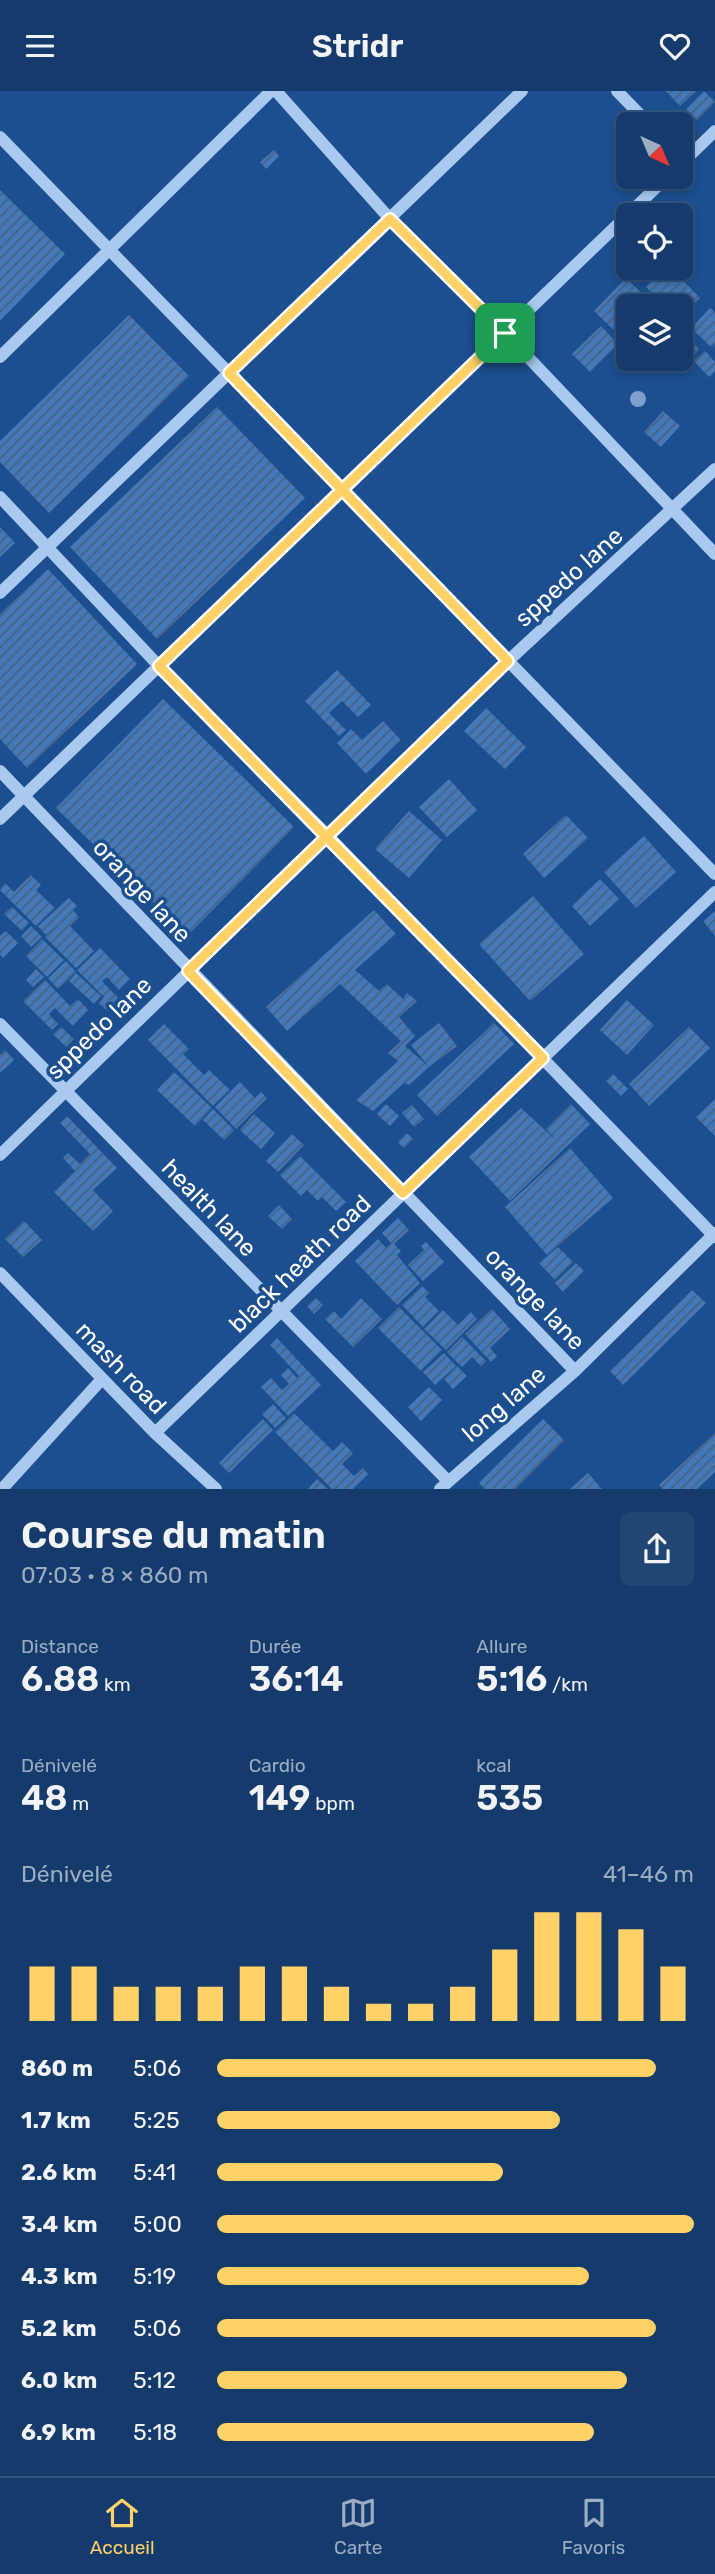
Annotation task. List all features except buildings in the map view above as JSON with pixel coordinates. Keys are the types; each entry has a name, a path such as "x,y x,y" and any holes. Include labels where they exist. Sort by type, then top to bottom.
{"street":[{"path":"0,357 274,91 390,219 505,333 672,512 715,554"},
{"path":"0,593 522,91"},
{"path":"617,91 637,112"},
{"path":"693,150 715,131"},
{"path":"0,137 715,874"},
{"path":"0,819 655,189"},
{"name":"sppedo lane","path":"0,1155 508,661 672,512 715,469"},
{"path":"701,483 715,477"},
{"path":"0,497 159,666 328,836 714,1235"},
{"name":"orange lane","path":"0,771 188,971 575,1371"},
{"name":"black heath road","path":"155,1433 715,892"},
{"name":"health lane","path":"0,1024 281,1311 444,1485"},
{"name":"long lane","path":"444,1485 575,1371 714,1235"},
{"name":"mash road","path":"1,1276 155,1433 216,1489"},
{"path":"2,1489 102,1379"}],"route":[{"path":"505,333 390,219 229,373 342,490 397,547 508,661 328,836 188,971 403,1193 543,1058 328,836 159,666 342,490 450,385 505,333"}]}
